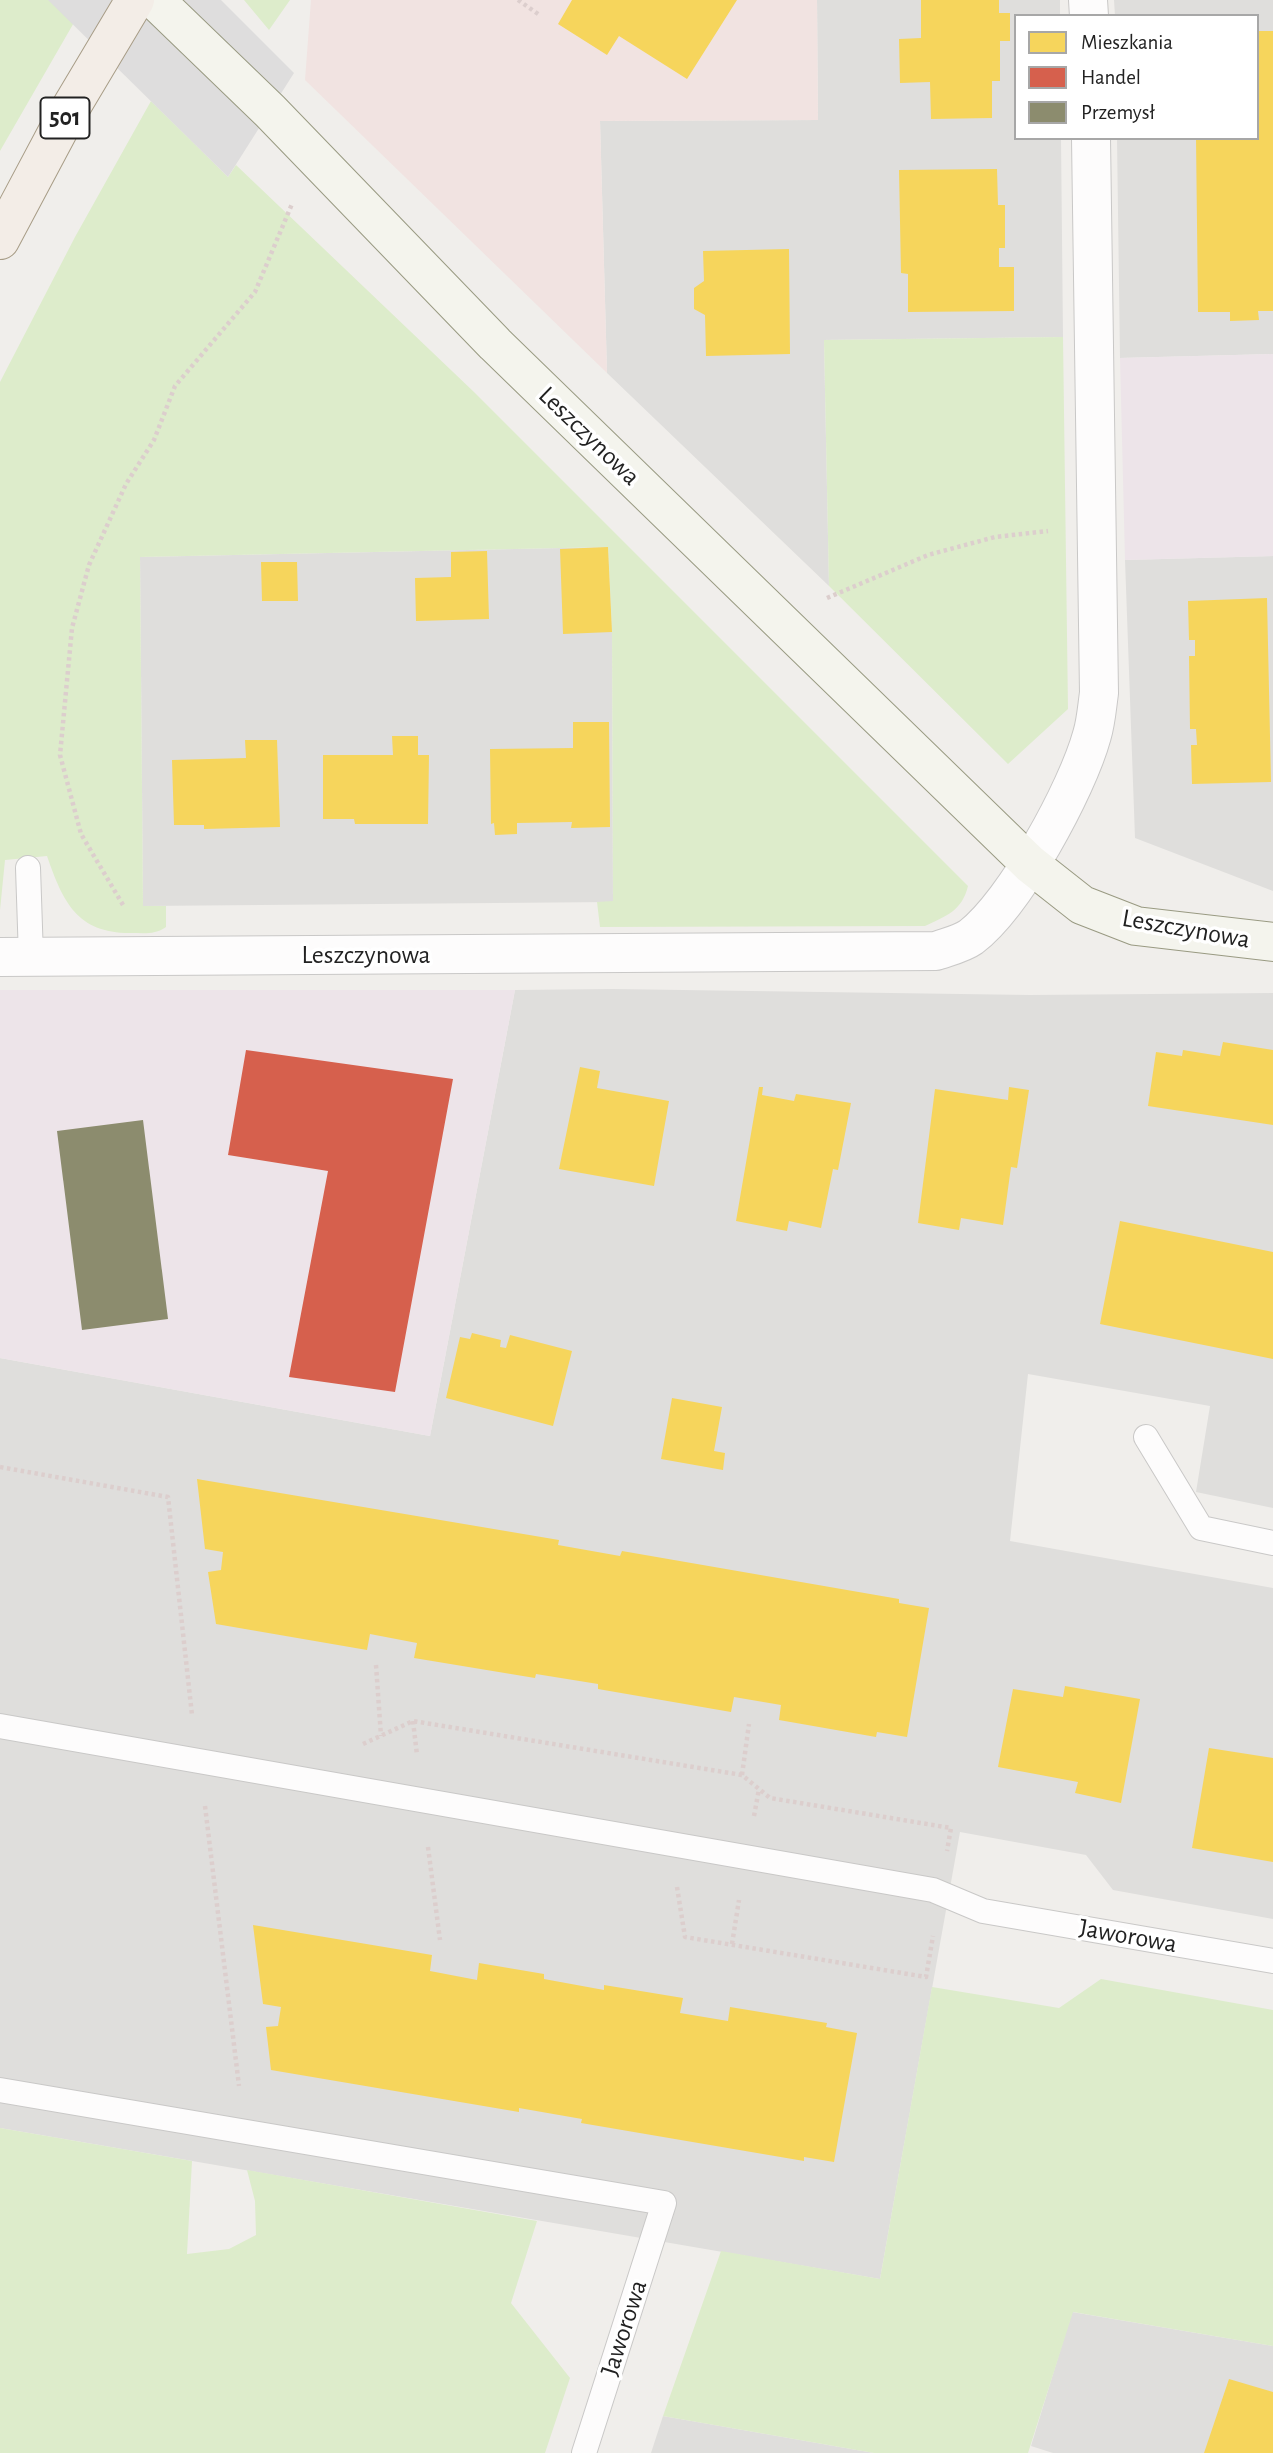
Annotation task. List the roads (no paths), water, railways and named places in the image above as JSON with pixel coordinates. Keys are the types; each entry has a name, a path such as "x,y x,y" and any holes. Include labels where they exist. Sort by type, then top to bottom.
{"main road":[{"name":"501","path":"0,240 68,114 135,0"}],"street":[{"name":"Leszczynowa","path":"155,0 270,111 495,344 1030,864 1082,905 1136,926 1273,942"},
{"name":"Leszczynowa","path":"15,957 936,951 969,939 999,910 1030,864 1073,783 1092,736 1099,693 1091,140"}],"lane":[{"path":"15,957 28,868"},
{"path":"1146,1437 1201,1528 1273,1543"},
{"name":"Jaworowa","path":"0,1727 933,1890 983,1911 1273,1961"},
{"name":"Jaworowa","path":"0,2090 664,2203 584,2453"}]}
